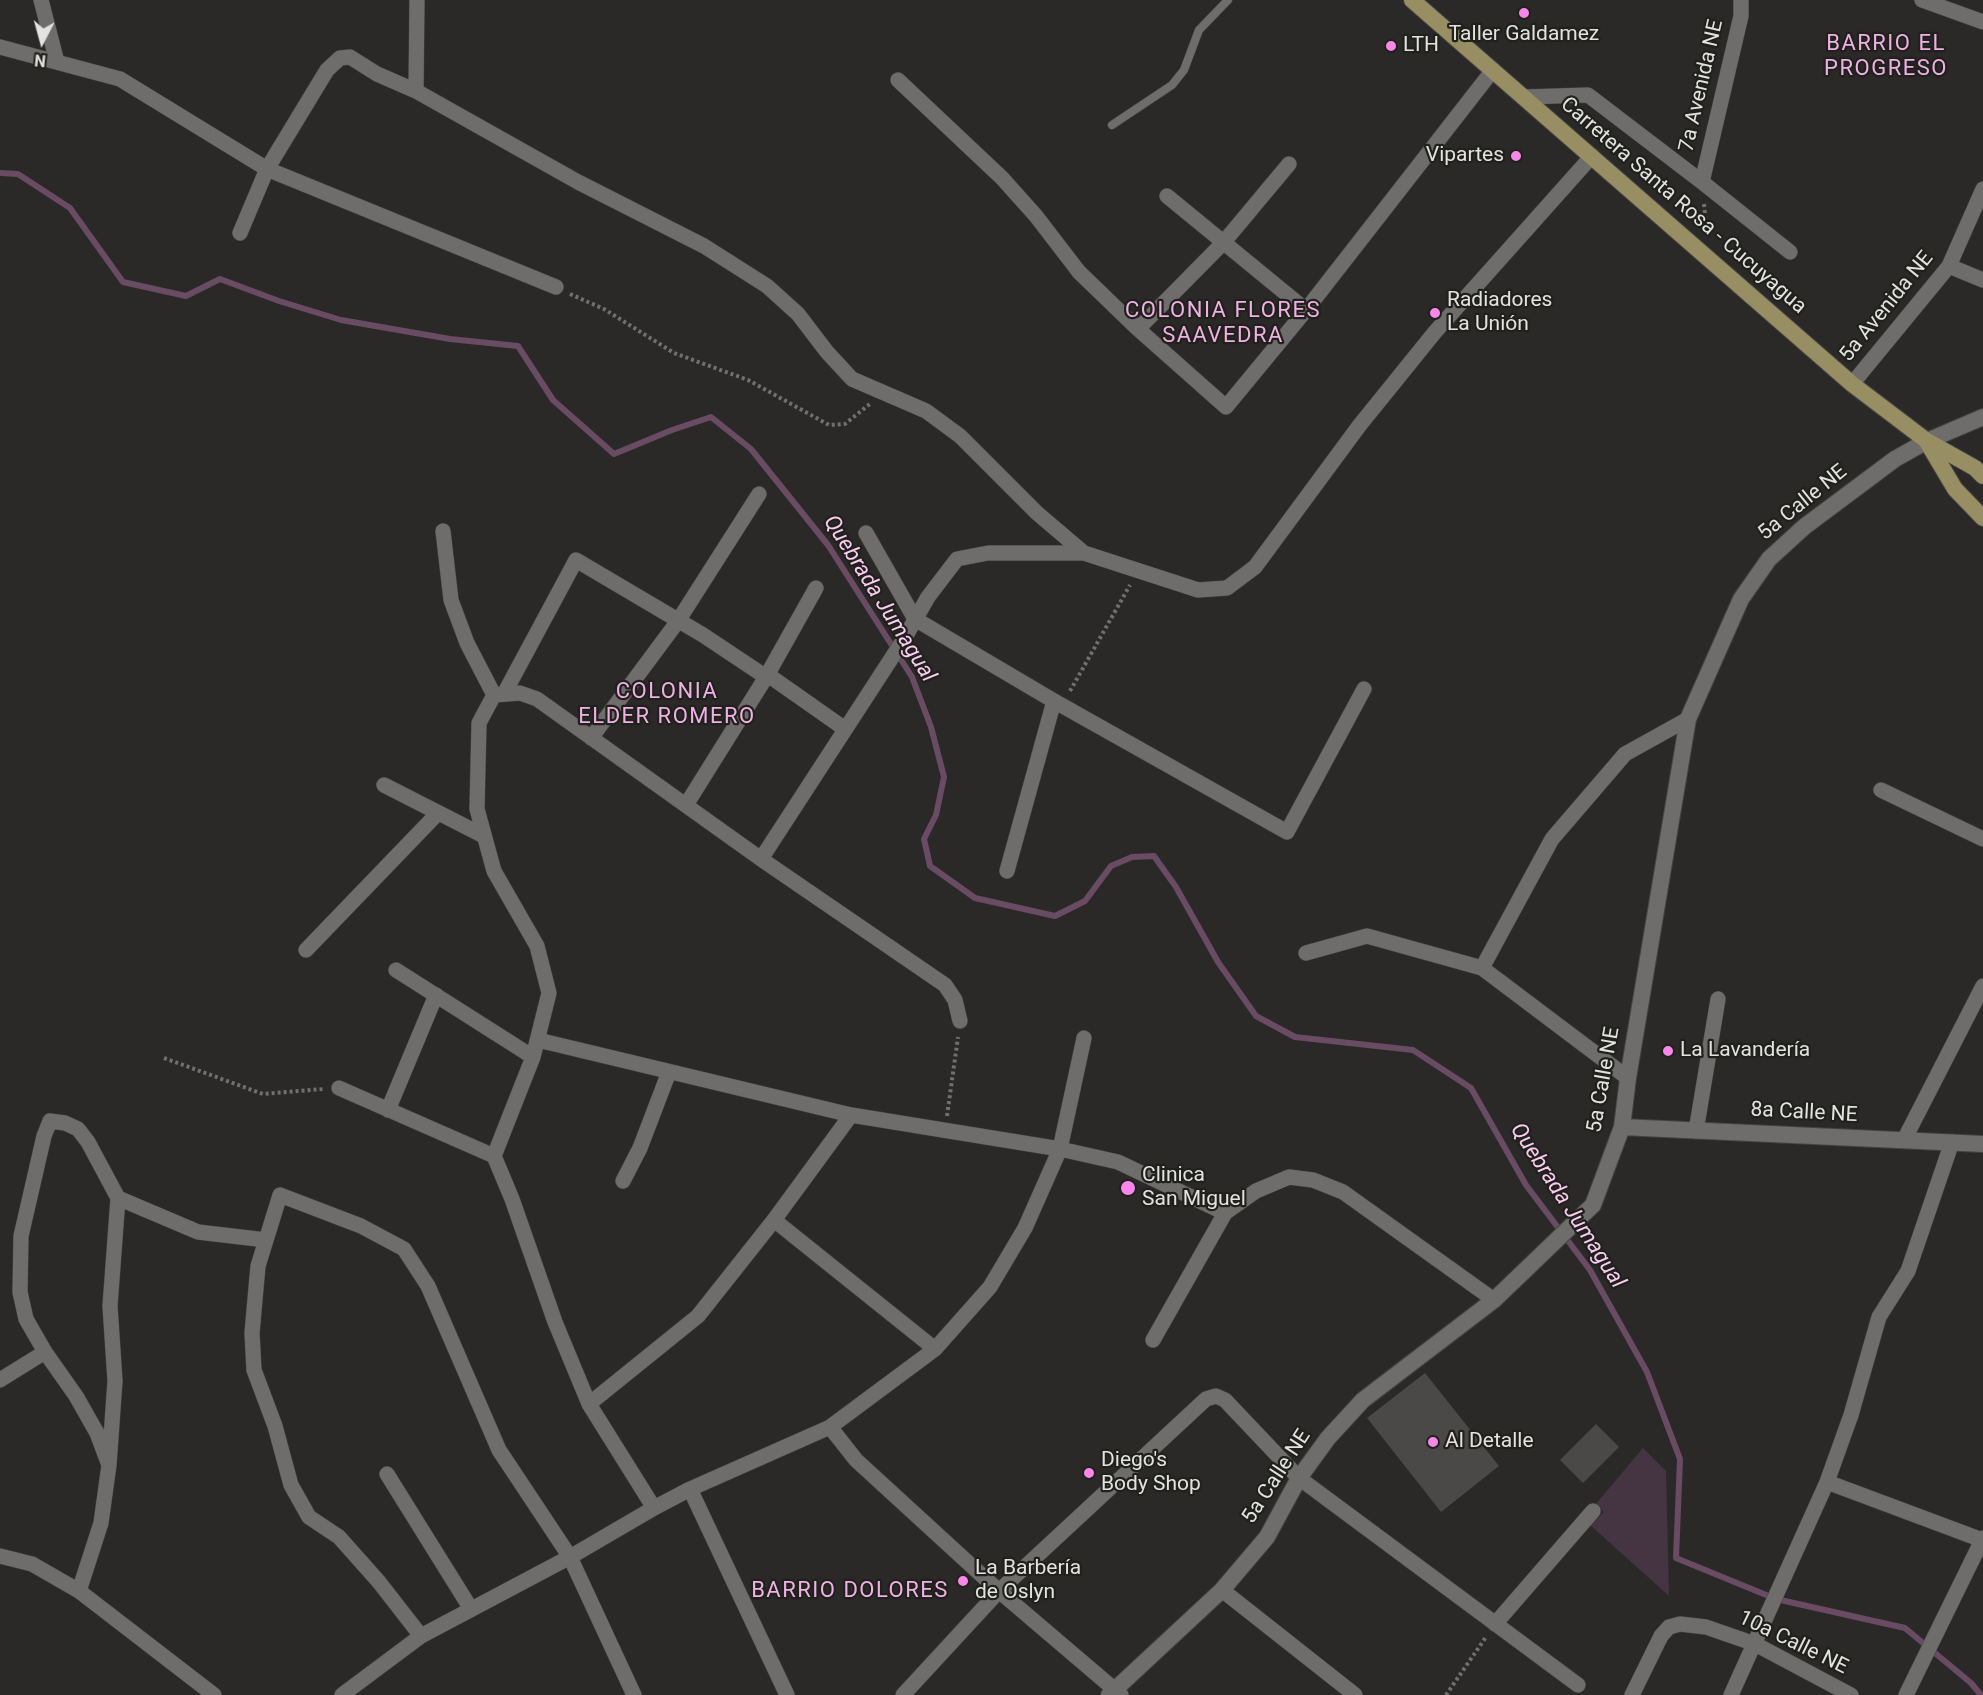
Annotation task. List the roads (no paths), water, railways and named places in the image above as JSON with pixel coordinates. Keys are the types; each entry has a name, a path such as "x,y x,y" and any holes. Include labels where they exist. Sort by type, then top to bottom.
{"main road":[{"name":"Carretera Santa Rosa - Cucuyagua","path":"1412,0 1852,384 1927,441"},
{"path":"1927,441 1975,468 1983,476"},
{"path":"1927,441 1955,489 1983,518"}],"street":[{"path":"41,0 57,62"},
{"path":"416,91 417,0"},
{"name":"7a Avenida NE","path":"1702,182 1741,16 1741,0"},
{"path":"1922,0 1983,22"},
{"path":"0,47 120,79 267,169 556,287"},
{"path":"240,233 267,169 327,70 340,58 350,57 377,74 416,91 578,182 704,246 767,286 798,314 827,352 852,379 926,411 960,436 1038,513 1084,553"},
{"path":"898,80 1002,178 1036,216 1079,272 1226,407 1306,310 1493,70"},
{"path":"1524,97 1588,95 1790,252"},
{"path":"761,859 904,639 928,597 957,559 988,553 1084,553 1198,590 1227,588 1255,567 1359,426 1435,332 1592,156"},
{"path":"1138,328 1223,243 1289,164"},
{"name":"5a Avenida NE","path":"1852,384 1949,266 1983,189"},
{"path":"1167,196 1306,310"},
{"path":"1949,266 1983,280"},
{"name":"5a Calle NE","path":"1115,1693 1222,1590 1267,1537 1299,1478 1328,1438 1363,1400 1494,1300 1593,1205 1622,1127 1628,1078 1688,719 1741,599 1769,559 1804,527 1895,459 1927,441 1983,417"},
{"path":"591,738 678,621 759,494"},
{"path":"443,531 451,600 467,643 499,694"},
{"path":"866,533 915,619 1058,703 1287,832 1364,688"},
{"path":"494,1156 533,1057 549,993 537,946 494,871 477,809 479,723 499,694 576,560 766,677 771,677 845,729"},
{"path":"686,805 766,677 816,588"},
{"path":"499,694 520,693 537,699 761,859 945,985 955,1000 960,1021"},
{"path":"1007,871 1058,703"},
{"path":"1482,968 1552,839 1625,754 1688,719"},
{"path":"384,785 484,836"},
{"path":"1881,790 1983,839"},
{"path":"306,950 438,813"},
{"path":"1306,954 1367,936 1482,968 1628,1078"},
{"path":"396,970 533,1057"},
{"path":"1904,1140 1983,986"},
{"path":"388,1110 436,995"},
{"path":"1696,1131 1718,999"},
{"path":"342,1695 421,1636 570,1557 654,1508 690,1489 830,1427 935,1349 990,1287 1025,1228 1060,1149 1084,1038"},
{"path":"538,1040 851,1115 1060,1149 1118,1162 1225,1213"},
{"path":"623,1181 640,1148 669,1071"},
{"path":"339,1088 494,1156 512,1199 555,1322 589,1404 654,1508"},
{"path":"589,1404 698,1316 774,1220 851,1115"},
{"path":"79,1591 101,1523 109,1466 115,1381 110,1306 118,1198 88,1142 78,1129 65,1123 50,1121 44,1136 21,1236 20,1292 26,1319 97,1433 109,1466"},
{"name":"8a Calle NE","path":"1622,1127 1983,1144"},
{"path":"1731,1695 1827,1482 1851,1415 1879,1317 1908,1271 1952,1142"},
{"path":"1153,1340 1225,1213 1256,1191 1289,1177 1313,1180 1343,1192 1494,1300"},
{"path":"421,1636 380,1582 339,1537 309,1517 291,1485 275,1426 254,1370 252,1333 258,1266 280,1195 361,1226 404,1249 428,1286 499,1450 570,1557 634,1695"},
{"path":"118,1198 198,1232 266,1240"},
{"path":"774,1220 935,1349"},
{"path":"0,1380 45,1352"},
{"path":"903,1695 999,1591 1206,1399 1216,1396 1225,1400 1299,1478 1578,1685"},
{"path":"830,1427 856,1460 1115,1693"},
{"path":"387,1474 471,1609"},
{"path":"1827,1482 1982,1539 1906,1695"},
{"path":"690,1489 787,1695"},
{"path":"1495,1624 1593,1511"},
{"path":"1,1560 32,1564 79,1591 214,1695"},
{"path":"1222,1590 1355,1695"},
{"name":"10a Calle NE","path":"1632,1695 1661,1636 1669,1627 1680,1624 1706,1627 1755,1644 1851,1695"}],"lane":[{"path":"1112,125 1172,86 1184,70 1199,30 1228,0"}],"waterway":[{"name":"Quebrada Jumagual","path":"0,173 18,174 70,208 123,282 186,296 220,279 279,301 341,320 450,339 518,346 553,400 614,454 711,417 751,449 828,545 912,677 931,727 944,777 936,815 924,839 930,866 975,898 1055,916 1085,901 1111,866 1132,857 1154,856 1176,887 1218,962 1256,1016 1295,1037 1413,1050 1471,1088 1526,1185 1590,1270 1647,1372 1680,1459 1676,1558 1776,1599 1905,1628 1971,1683 1981,1695"}],"place":[{"name":"Taller Galdamez","path":"1524,13"},
{"name":"LTH","path":"1391,46"},
{"name":"Vipartes","path":"1516,156"},
{"name":"Radiadores La Unión","path":"1435,313"},
{"name":"La Lavandería","path":"1668,1051"},
{"name":"Clinica San Miguel","path":"1128,1188"},
{"name":"Al Detalle","path":"1433,1442"},
{"name":"Diego's Body Shop","path":"1089,1473"},
{"name":"La Barbería de Oslyn","path":"963,1581"}],"district":[{"name":"BARRIO EL PROGRESO","path":"1886,56"},
{"name":"COLONIA FLORES SAAVEDRA","path":"1223,324"},
{"name":"COLONIA ELDER ROMERO","path":"667,704"},
{"name":"BARRIO DOLORES","path":"850,1591"}]}
